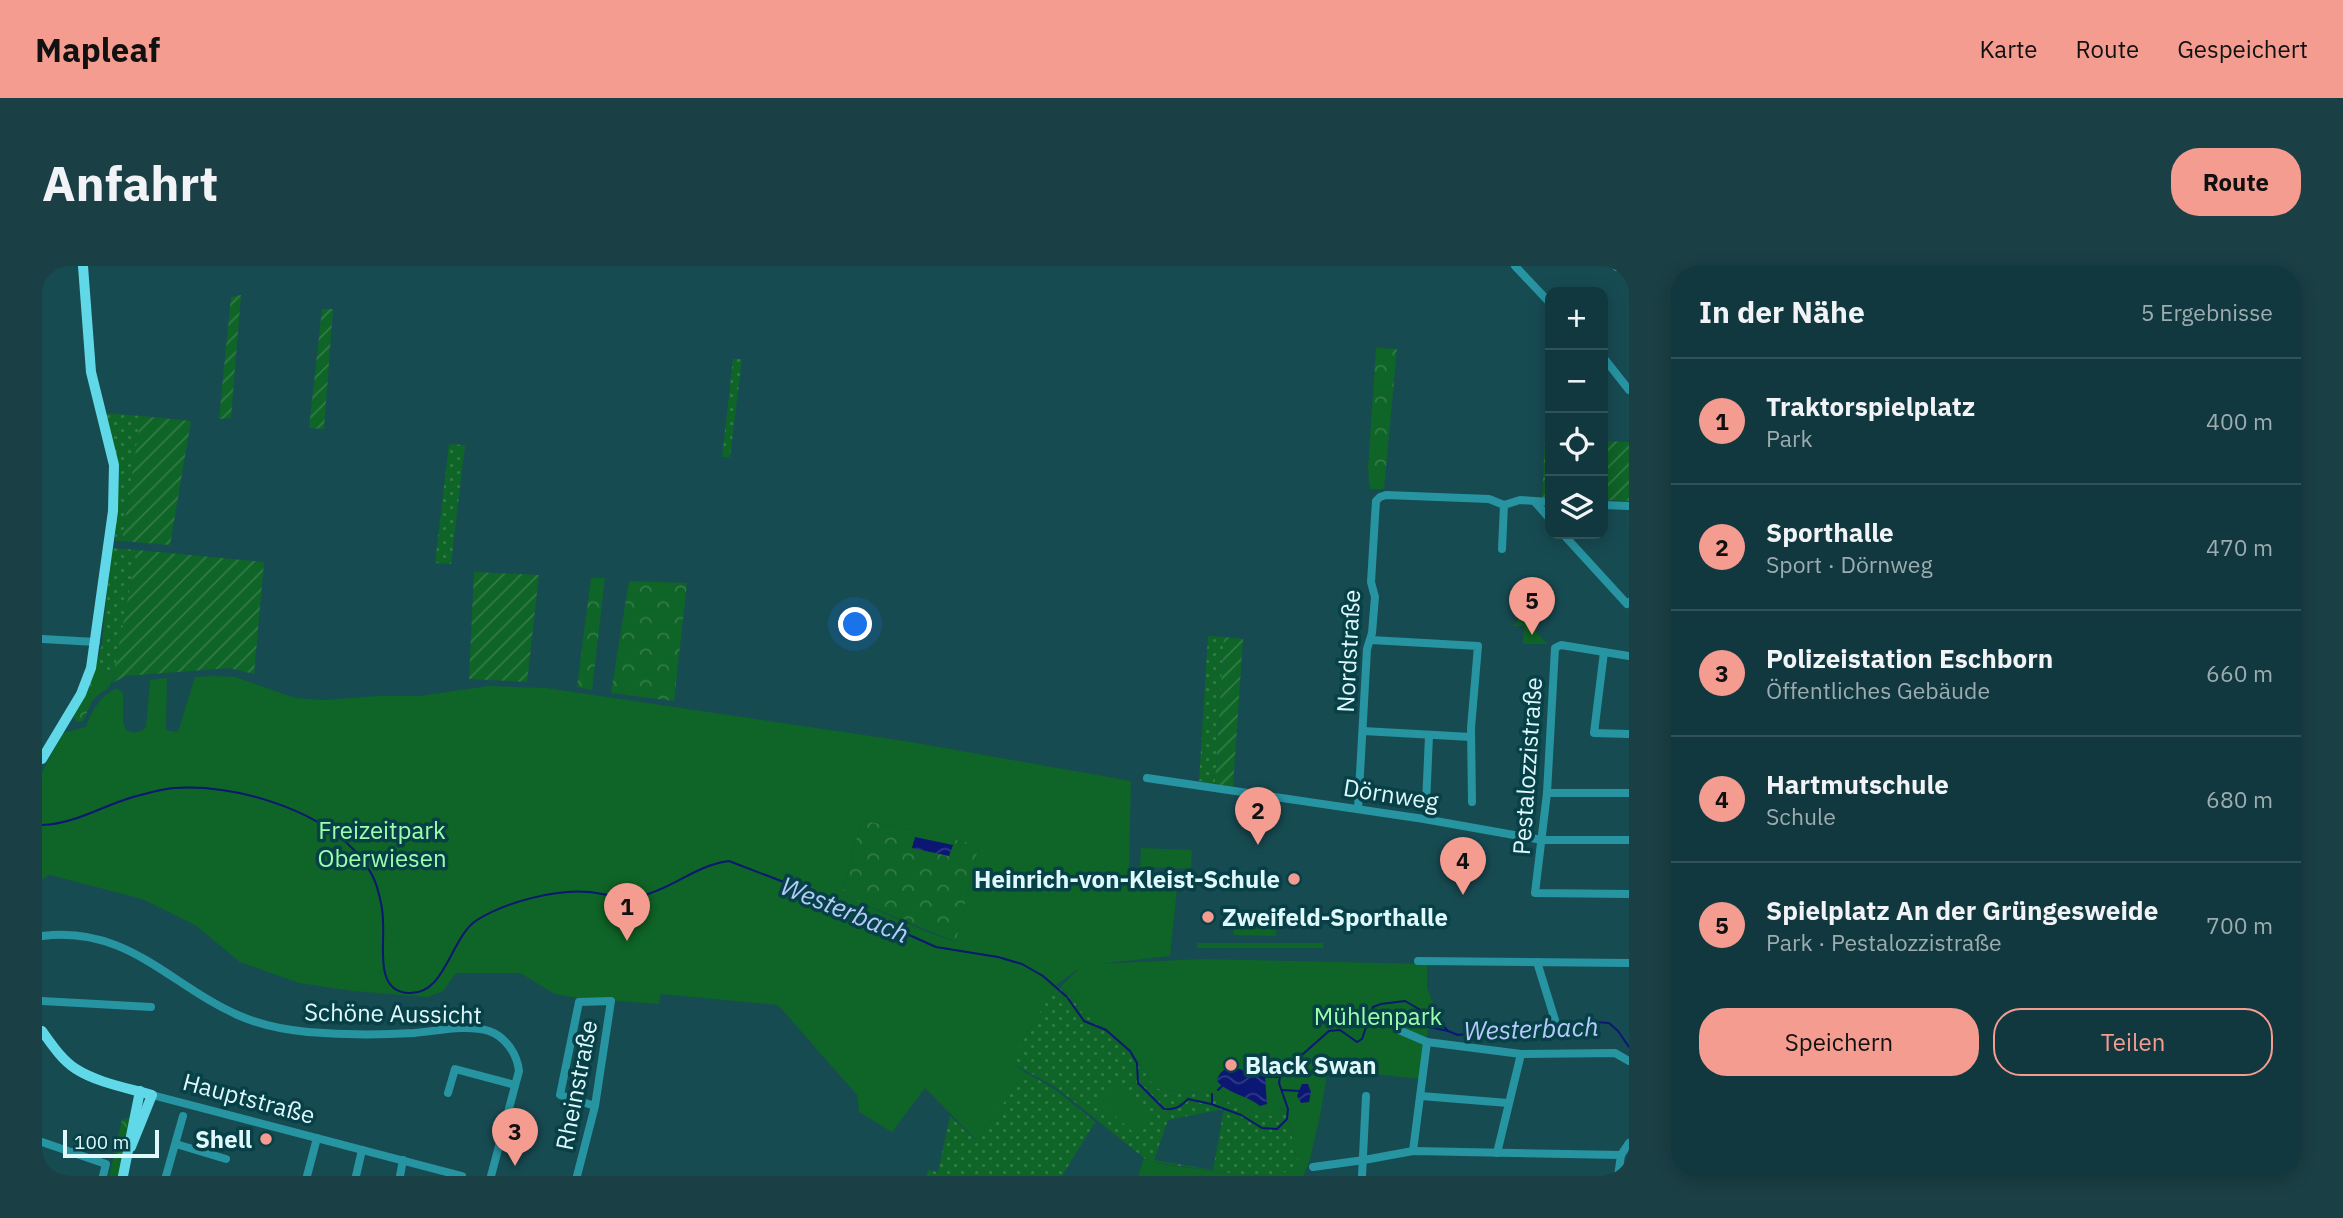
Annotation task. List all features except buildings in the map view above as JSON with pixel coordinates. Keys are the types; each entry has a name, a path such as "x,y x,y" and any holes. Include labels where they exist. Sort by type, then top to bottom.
{"main road":[{"path":"42,759 81,694 91,668 115,488 110,445 91,372 83,266"},
{"path":"1617,266 1629,269"},
{"name":"Hauptstraße","path":"42,1031 60,1055 75,1069 146,1093"},
{"path":"123,1176 146,1093"}],"street":[{"path":"1515,266 1545,298"},
{"path":"1608,363 1629,390"},
{"name":"Nordstraße","path":"1358,809 1367,649 1371,640 1375,597 1371,582 1376,504 1380,497 1489,499 1504,505"},
{"path":"1502,549 1504,505 1520,500 1545,502"},
{"path":"1535,502 1545,514"},
{"path":"1608,505 1629,506"},
{"path":"1568,539 1628,603"},
{"path":"42,639 96,642"},
{"path":"1371,640 1478,646 1471,737 1472,802"},
{"name":"Pestalozzistraße","path":"1604,652 1561,645 1555,648 1547,793 1535,893 1629,894"},
{"path":"1629,656 1604,652 1594,733 1629,734"},
{"path":"1363,731 1471,737"},
{"path":"1426,804 1429,736"},
{"name":"Dörnweg","path":"1147,778 1542,840 1629,840"},
{"path":"1547,793 1629,793"},
{"name":"Schöne Aussicht","path":"42,936 81,936 122,946 241,1017 276,1027 306,1032 380,1035 460,1028 488,1031 504,1041 517,1057 519,1071 491,1176"},
{"path":"1418,961 1629,963"},
{"path":"1537,962 1555,1020"},
{"path":"42,1001 151,1007"},
{"name":"Rheinstraße","path":"577,1176 595,1105 611,1001 579,1002 560,1096 595,1105"},
{"path":"1399,1030 1427,1042 1521,1054 1615,1053 1629,1060"},
{"path":"1413,1151 1427,1042"},
{"path":"1497,1153 1521,1054"},
{"path":"448,1093 455,1069 515,1085"},
{"name":"Hauptstraße","path":"146,1093 462,1176"},
{"path":"1362,1176 1366,1096"},
{"path":"1421,1096 1508,1103"},
{"path":"166,1176 183,1116"},
{"path":"307,1176 317,1138"},
{"path":"42,1142 106,1164 103,1176"},
{"path":"1618,1176 1621,1155 1629,1143"},
{"path":"176,1144 226,1159"},
{"path":"356,1176 362,1150"},
{"path":"1313,1167 1413,1151 1621,1155"},
{"path":"400,1176 403,1160"}],"green space":[{"path":"241,295 231,418 219,419 231,297"},
{"path":"322,309 333,309 324,429 309,428"},
{"path":"1376,348 1397,349 1384,489 1370,489 1368,469"},
{"path":"733,359 742,359 730,457 722,457"},
{"path":"105,413 141,416 122,541 115,541 118,469"},
{"path":"141,416 191,421 170,545 122,541"},
{"path":"1545,439 1545,498 1542,498"},
{"path":"1608,441 1629,442 1629,501 1608,500"},
{"path":"449,444 465,445 451,564 435,563"},
{"path":"111,548 137,550 114,675 93,673 102,644"},
{"path":"137,550 264,562 254,674 229,668 126,676 112,683"},
{"path":"474,572 539,575 527,682 469,679"},
{"path":"591,578 605,578 592,690 577,687"},
{"path":"629,581 687,583 674,701 611,693"},
{"path":"1523,616 1547,644 1523,644 1524,626 1512,626"},
{"path":"1208,636 1224,637 1215,784 1199,781"},
{"path":"1224,637 1243,639 1233,787 1215,784"},
{"path":"93,673 114,675 109,687 93,699 83,721 78,722 73,717"},
{"name":"Freizeitpark Oberwiesen","path":"195,677 235,677 295,698 325,700 419,696 489,686 546,688 911,742 1131,781 1129,871 1178,880 1170,956 1099,964 1201,959 1427,964 1427,988 1433,1003 1419,1079 1328,1069 1320,1116 1309,1163 1303,1176 1253,1176 1303,1170 1296,1155 1286,1109 1281,1108 1279,1114 1272,1116 1253,1112 1206,1093 1155,1088 1131,1050 1076,1008 1079,1004 1060,987 1080,968 1056,985 1011,1062 1025,1072 977,1141 925,1088 892,1132 859,1112 857,1095 778,1005 661,994 659,1004 577,998 555,994 520,973 456,973 443,991 428,997 353,991 299,983 240,962 195,925 142,899 50,875 42,879 42,772 63,733 86,727 97,704 117,688 123,693 123,722 126,730 142,731 146,727 150,680 167,678 166,730 178,732","holes":["861,820 912,830 912,848 949,856 954,839 979,845 956,942 842,895"]},
{"path":"861,820 912,830 949,856 954,839 979,845 956,942 842,895"},
{"path":"1141,848 1192,850 1191,869 1140,867"},
{"path":"1234,915 1277,915 1276,936 1234,935"},
{"path":"1197,943 1323,943 1324,948 1197,948"},
{"path":"1056,985 1079,1004 1076,1007 1131,1050 1155,1088 1206,1093 1253,1112 1286,1109 1296,1155 1304,1171 1250,1176 1152,1162 1057,1088 1010,1062","holes":["1224,1109 1213,1170 1154,1160 1168,1120"]},
{"path":"1025,1072 1056,1090 1095,1122 1062,1176 927,1176 928,1170 938,1172 950,1116 977,1141"},
{"path":"1116,1086 1149,1114 1133,1132 1100,1103"},
{"path":"130,1117 118,1176 109,1176 122,1120"},
{"path":"1144,1158 1160,1164 1250,1176 1138,1176"}],"water":[{"path":"915,837 953,845 949,856 912,848"},
{"path":"1257,1063 1260,1064 1259,1073 1265,1077 1267,1104 1260,1106 1217,1081 1221,1073 1228,1068 1244,1071"},
{"path":"1302,1084 1308,1084 1311,1092 1309,1102 1301,1103 1297,1096"}],"waterway":[{"name":"Westerbach","path":"42,825 77,818 133,797 174,788 221,790 270,801 294,810 337,835 369,869 382,906 386,975 397,990 408,993 421,991 431,985 468,928 477,920 502,908 531,898 561,893 641,896 706,867 729,861 833,901 936,947 998,957 1022,964 1043,976 1067,997 1084,1021 1106,1030 1130,1051 1137,1063 1138,1083 1164,1109 1177,1107 1188,1099 1241,1115 1262,1128 1277,1129 1287,1119 1288,1109 1279,1083 1286,1069 1329,1031 1340,1030 1357,1042 1362,1039 1373,1007 1381,1004 1405,1001 1458,1035 1512,1028 1556,1031 1596,1022 1609,1023 1629,1047"},
{"path":"1415,1024 1448,1031"},
{"path":"1265,1077 1280,1077"},
{"path":"1218,1090 1222,1086"},
{"path":"1282,1090 1299,1091"},
{"path":"1212,1094 1212,1103"}],"place":[{"name":"Spielplatz An der Grüngesweide","path":"1532,635"},
{"name":"Sporthalle","path":"1258,845"},
{"name":"Heinrich-von-Kleist-Schule","path":"1294,879"},
{"name":"Hartmutschule","path":"1463,895"},
{"name":"Zweifeld-Sporthalle","path":"1208,917"},
{"name":"Traktorspielplatz","path":"627,941"},
{"name":"Black Swan","path":"1231,1065"},
{"name":"Shell","path":"266,1139"},
{"name":"Polizeistation Eschborn","path":"515,1166"}],"park label":[{"name":"Mühlenpark","path":"1378,1016"}]}
